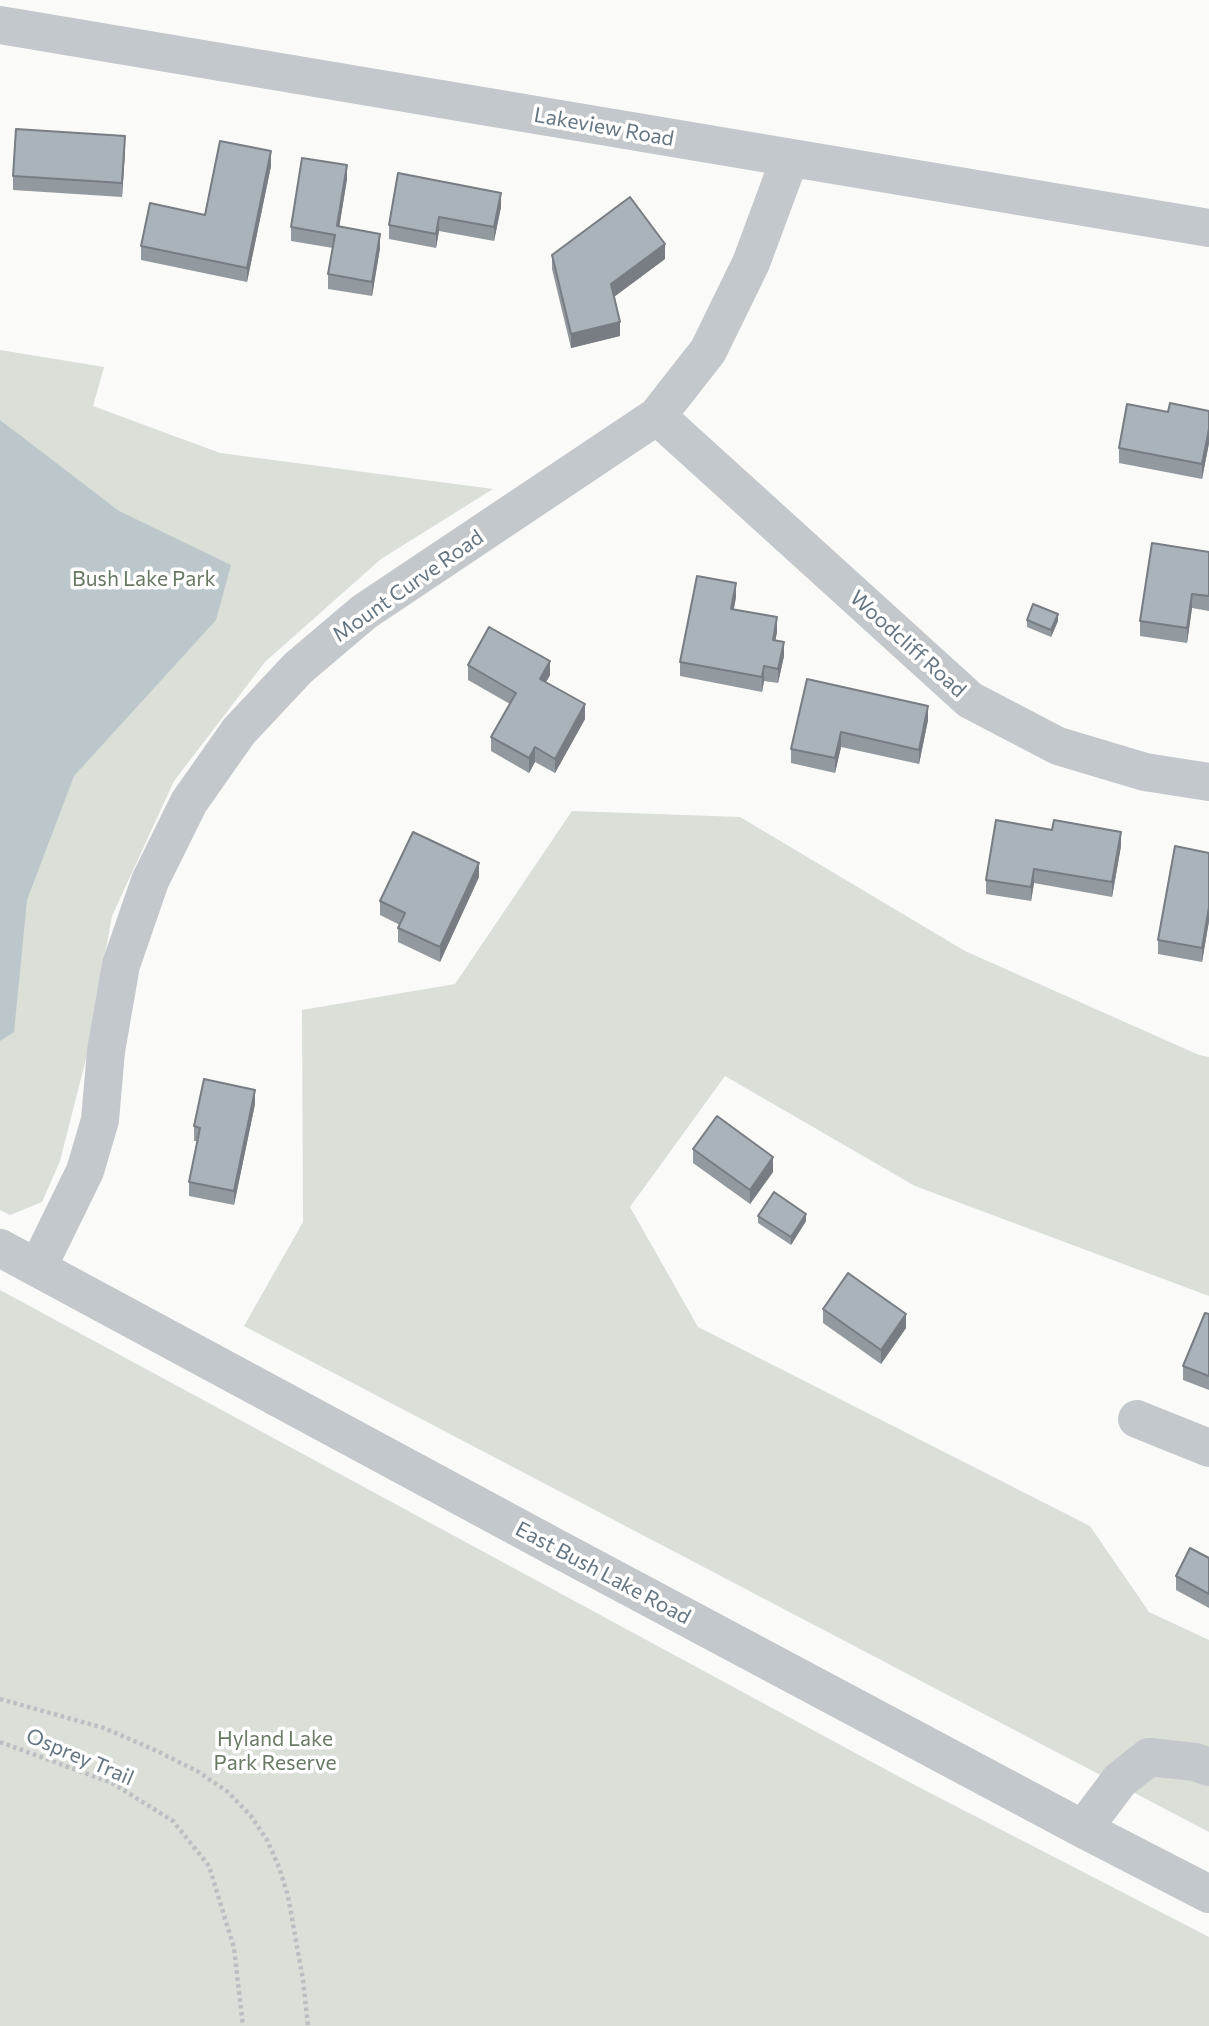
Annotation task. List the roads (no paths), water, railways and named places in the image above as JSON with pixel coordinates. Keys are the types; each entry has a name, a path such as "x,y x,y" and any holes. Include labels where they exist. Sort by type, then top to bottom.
{"street":[{"name":"Lakeview Road","path":"0,24 1209,228"},
{"name":"Mount Curve Road","path":"38,1267 85,1171 100,1120 106,1051 121,965 149,881 188,802 239,731 298,668 364,612 657,416 708,351 751,263 790,158"},
{"name":"Woodcliff Road","path":"657,416 970,700 1058,746 1145,772 1209,782"},
{"name":"East Bush Lake Road","path":"0,1248 559,1550 1209,1894"},
{"path":"1137,1419 1209,1448"},
{"path":"1083,1829 1120,1780 1149,1757 1195,1762 1209,1767"}],"park label":[{"name":"Bush Lake Park","path":"144,579"},
{"name":"Hyland Lake Park Reserve","path":"275,1751"}]}
